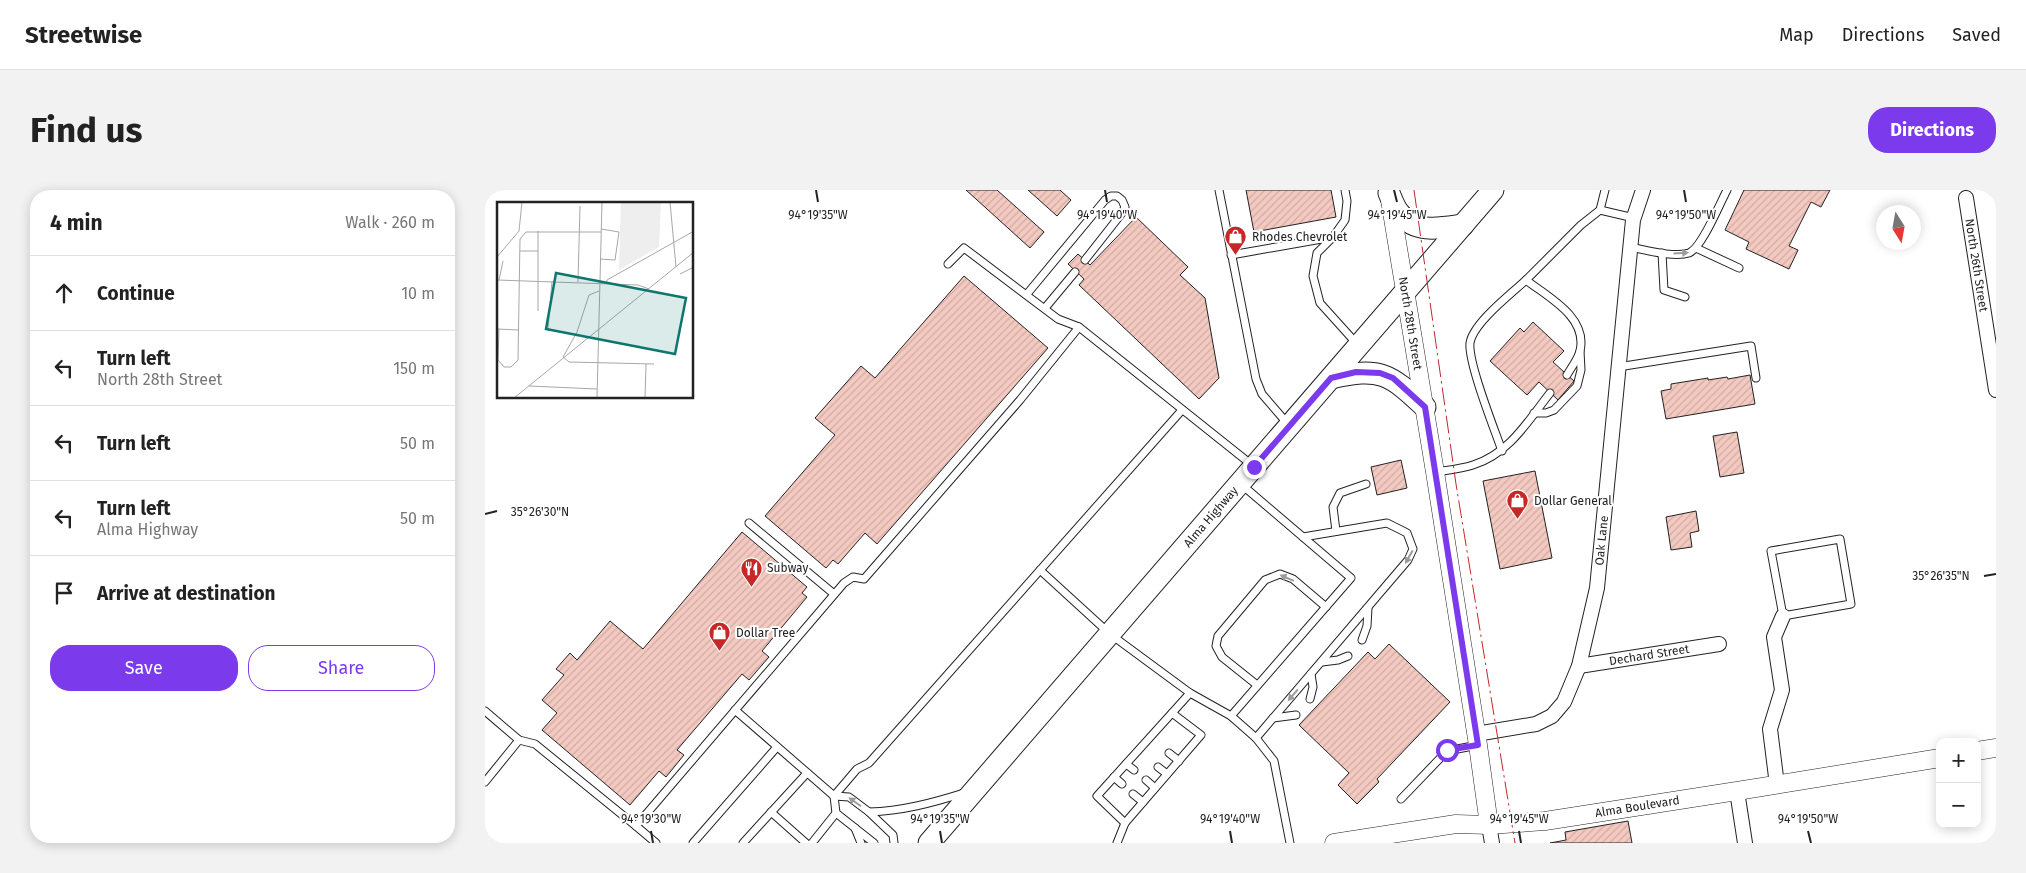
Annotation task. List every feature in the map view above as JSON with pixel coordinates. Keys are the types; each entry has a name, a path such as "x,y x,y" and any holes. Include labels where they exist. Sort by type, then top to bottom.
{"main road":[{"name":"Alma Highway","path":"929,843 1493,190"},
{"path":"1388,192 1400,214 1411,224 1430,230 1463,225"},
{"path":"1331,378 1356,372 1380,373 1393,378 1425,407"}],"street":[{"name":"Oak Lane","path":"1477,740 1536,724 1552,716 1564,702 1579,666 1597,588 1630,247 1634,218 1643,190"},
{"name":"North 28th Street","path":"1388,192 1425,407 1492,843"},
{"name":"North 26th Street","path":"1966,198 1996,390"},
{"path":"1777,785 1769,729 1782,690 1774,637 1783,616"},
{"name":"Dechard Street","path":"1579,666 1719,644"},
{"path":"1981,750 1996,748"},
{"name":"Alma Boulevard","path":"1334,843 1411,837 1456,824 1489,825 1545,821 1936,759"},
{"path":"1737,791 1745,843"}],"lane":[{"path":"1219,190 1256,379 1262,394 1289,426"},
{"path":"1345,190 1347,201 1345,220 1333,237 1317,253 1313,276 1321,304 1358,346"},
{"path":"1502,451 1472,359 1470,342 1485,320 1581,225 1600,210 1605,190"},
{"path":"1630,247 1682,254 1691,252 1696,248 1727,190"},
{"path":"1027,294 1105,200 1111,196 1117,196 1122,200 1125,207 1122,213 1085,260"},
{"path":"1600,210 1634,218"},
{"path":"1231,255 1333,237"},
{"path":"948,264 964,248 1058,319 1079,327 1254,467"},
{"path":"1696,248 1739,268"},
{"path":"1662,252 1664,290 1685,297"},
{"path":"1045,308 1075,272"},
{"path":"1526,280 1572,316 1581,336 1581,370 1577,386 1554,410 1546,413 1534,413"},
{"path":"636,826 833,594 844,582 853,577 864,579 1013,407 1079,327"},
{"path":"1618,367 1751,346 1756,378"},
{"path":"1567,375 1580,351"},
{"path":"1435,472 1472,466 1502,451 1550,393"},
{"path":"812,843 836,813 834,796 857,769 869,763 1182,410"},
{"path":"1231,716 1351,578 1240,483"},
{"path":"1336,531 1333,506 1340,493 1366,484"},
{"path":"749,523 833,594"},
{"path":"1256,738 1408,560 1413,549 1407,533 1387,524 1303,537"},
{"path":"1840,539 1851,604 1783,616 1771,551 1840,539"},
{"path":"1040,570 1110,634 1190,693 1231,716 1256,738 1274,762 1290,843"},
{"path":"1257,686 1221,656 1216,646 1218,636 1265,580 1280,574 1293,579 1326,607"},
{"path":"1362,640 1367,626 1368,608"},
{"path":"1322,662 1338,660 1348,656"},
{"path":"1310,699 1313,687 1311,674"},
{"path":"1125,823 1097,796 1190,693"},
{"path":"735,710 834,796 849,797 869,812 893,835 894,843"},
{"path":"485,711 519,740 535,744 656,843"},
{"path":"1117,843 1125,823 1201,736 1172,713"},
{"path":"1273,718 1296,715"},
{"path":"1150,737 1157,743"},
{"path":"485,782 519,740"},
{"path":"1401,799 1447,750 1477,740"},
{"path":"693,843 777,747"},
{"path":"1138,751 1145,757"},
{"path":"1169,753 1179,761"},
{"path":"1126,764 1135,770"},
{"path":"1158,767 1167,774"},
{"path":"743,843 807,772"},
{"path":"1114,777 1122,784"},
{"path":"1146,780 1155,788"},
{"path":"869,812 889,812 918,807 976,789"},
{"path":"1133,794 1143,802"},
{"path":"771,812 806,843"},
{"path":"836,813 874,843"},
{"path":"853,825 861,843"}],"building":[{"path":"966,190 997,190 1044,232 1030,248"},
{"path":"1028,190 1060,190 1071,200 1057,216"},
{"path":"1246,190 1331,190 1336,217 1254,232"},
{"path":"1744,190 1830,190 1821,207 1811,202 1789,246 1798,250 1789,269 1746,249 1749,242 1725,230"},
{"path":"1136,217 1188,267 1180,275 1205,298 1219,378 1199,399 1079,285 1084,279 1068,264 1078,254 1090,265"},
{"path":"964,276 1048,348 877,544 865,533 838,564 833,560 826,568 765,516 835,435 815,418 861,366 875,378"},
{"path":"1533,322 1564,351 1553,362 1574,381 1558,400 1539,382 1527,395 1490,361 1520,328 1524,332"},
{"path":"1750,375 1755,404 1666,419 1661,391 1671,389 1671,384 1708,378 1708,380 1727,377 1728,379"},
{"path":"1737,432 1744,473 1720,477 1713,436"},
{"path":"1401,460 1407,488 1377,495 1371,467"},
{"name":"Dollar General","path":"1535,471 1552,558 1500,569 1483,481"},
{"path":"1696,511 1699,531 1690,533 1692,547 1671,550 1666,517"},
{"path":"742,532 807,587 802,593 807,597 762,651 769,657 749,680 742,674 677,750 684,755 666,777 659,771 630,805 542,730 557,713 542,700 564,675 556,669 570,653 577,660 610,621 643,649"},
{"path":"1389,644 1450,702 1377,779 1379,782 1357,804 1338,785 1349,773 1299,725 1368,652 1375,659"},
{"path":"1628,821 1632,843 1550,843 1566,840 1565,832"}],"power":[{"path":"1414,190 1456,484 1515,843"}],"place":[{"name":"Rhodes Chevrolet","path":"1236,256"},
{"name":"Dollar General","path":"1518,520"},
{"name":"Subway","path":"751,587"},
{"name":"Dollar Tree","path":"720,652"}],"route":[{"path":"1254,467 1331,378 1356,372 1380,373 1393,378 1425,407 1478,745 1447,750"}]}
